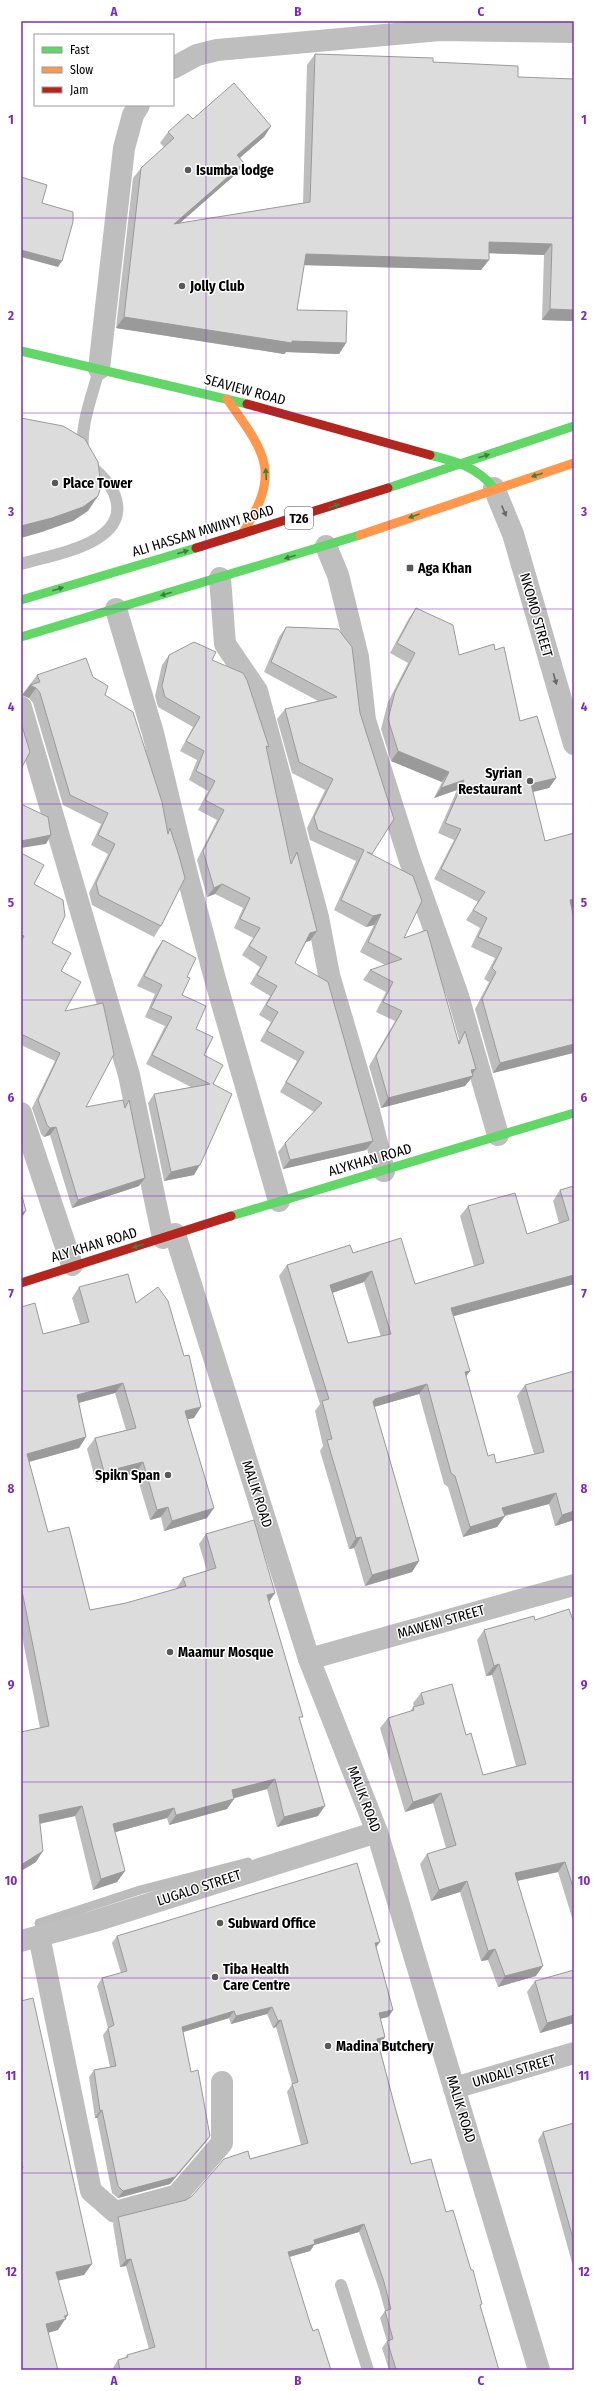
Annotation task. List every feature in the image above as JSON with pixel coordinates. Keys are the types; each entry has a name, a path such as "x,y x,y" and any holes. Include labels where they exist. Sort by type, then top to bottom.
{"main road":[{"name":"SEAVIEW ROAD","path":"21,351 226,398 461,463 484,476 494,488"},
{"path":"226,398 259,445 266,463 265,496 258,512 242,534"},
{"name":"ALI HASSAN MWINYI ROAD","path":"21,600 314,513 574,426"},
{"name":"T26","path":"21,637 326,546 494,488 574,463"},
{"name":"ALYKHAN ROAD","path":"169,1236 279,1201 384,1172 498,1135 574,1113"},
{"name":"ALY KHAN ROAD","path":"21,1283 169,1236"}],"street":[{"path":"174,67 197,55 217,50 440,30 574,32"},
{"path":"99,369 124,148 133,115 138,106"},
{"name":"NKOMO STREET","path":"494,488 513,534 574,744"},
{"path":"326,546 338,575 358,657 365,720 410,861 458,996 498,1135"},
{"path":"220,578 225,644 257,691 318,917 329,975 368,1107 384,1172"},
{"path":"116,609 153,733 187,874 215,979 279,1201"},
{"name":"MALIK ROAD","path":"21,707 129,1075 169,1236 309,1659 377,1832 539,2370"},
{"path":"21,1113 72,1266"},
{"name":"MAWENI STREET","path":"309,1659 574,1585"},
{"name":"LUGALO STREET","path":"30,1938 95,1921 377,1832"},
{"path":"30,1938 91,2191 103,2204 115,2212 176,2195 222,2143 222,2082"},
{"name":"UNDALI STREET","path":"454,2088 574,2053"}],"lane":[{"path":"21,564 92,542 104,535 115,518 117,508 112,490 107,481 90,464 84,453 82,436 99,369"},
{"path":"341,2285 368,2370"}],"building":[{"path":"315,54 433,58 433,62 518,66 518,77 574,79 574,310 550,309 552,244 489,242 489,260 306,254 297,310 347,311 346,343 292,341 292,343 124,317 141,168 174,138 168,132 188,114 193,119 234,83 271,126 237,155 244,163 174,224 310,202"},
{"path":"21,177 47,185 42,203 73,212 73,222 62,261 21,250"},
{"name":"Place Tower","path":"21,418 63,426 85,439 98,462 101,486 98,496 83,507 52,518 21,526"},
{"path":"416,608 453,625 459,655 494,644 495,650 504,647 520,721 537,716 556,778 531,784 545,841 574,833 574,899 570,900 574,919 574,1044 500,1063 482,999 496,972 492,968 502,948 478,937 487,918 473,910 485,892 441,869 461,829 445,823 464,780 441,788 449,772 398,751 388,719 395,692 415,653 397,643"},
{"path":"286,627 338,629 352,647 360,713 394,819 372,854 367,852 413,876 422,901 404,938 427,930 459,1044 465,1031 476,1069 471,1070 473,1076 388,1098 376,1056 402,1011 383,1002 393,982 370,970 402,959 368,942 381,914 373,916 341,900 364,850 318,830 314,817 333,779 299,762 285,709 337,697 271,662"},
{"path":"194,642 216,652 212,660 243,673 247,680 269,747 266,746 291,864 297,852 317,931 310,933 295,963 328,982 373,1141 290,1160 285,1143 322,1103 286,1082 304,1052 267,1031 278,1012 266,1005 277,986 257,975 267,957 249,946 260,928 240,919 250,898 222,884 214,888 203,851 224,810 205,800 215,781 196,771 204,751 186,741 200,717 165,697 162,686 169,655"},
{"path":"86,658 93,677 108,686 105,695 133,712 162,802 168,834 170,828 179,856 185,878 161,926 99,895 96,883 115,844 98,835 108,813 70,795 40,693 36,688 30,685 40,682 37,675"},
{"path":"21,723 30,752 21,769"},
{"path":"21,804 48,817 51,835 21,841"},
{"path":"21,853 44,865 34,884 63,900 65,916 52,943 71,953 61,971 81,982 65,1011 103,1003 114,1054 86,1107 123,1100 125,1108 129,1100 145,1178 78,1200 56,1127 50,1128 47,1125 38,1100 60,1053 21,1034 21,942 24,936 21,935"},
{"path":"163,940 196,958 187,977 190,978 182,995 206,1006 196,1029 213,1037 204,1055 223,1065 213,1084 232,1094 200,1165 171,1172 154,1094 210,1084 152,1055 172,1017 151,1008 162,985 144,976"},
{"path":"574,1186 574,1275 451,1308 470,1371 465,1372 488,1456 494,1454 496,1463 544,1452 525,1385 574,1371 574,1511 562,1515 556,1493 502,1508 505,1516 470,1527 455,1476 451,1473 427,1384 375,1399 373,1402 419,1561 372,1575 361,1537 356,1538 327,1440 332,1439 322,1401 329,1399 287,1265 350,1245 353,1253 401,1238 415,1284 484,1263 468,1206 515,1193 527,1234 569,1220 560,1190","holes":["372,1271 391,1334 348,1343 330,1285"]},
{"path":"21,1192 26,1211 21,1213"},
{"path":"128,1274 136,1303 158,1287 168,1301 184,1356 189,1355 201,1407 185,1411 214,1508 172,1521 168,1507 157,1510 143,1462 104,1472 95,1438 136,1428 123,1383 77,1395 86,1437 27,1454 48,1532 69,1527 90,1610 126,1603 186,1586 183,1578 216,1568 206,1534 254,1520 275,1593 267,1595 303,1717 299,1717 325,1806 284,1817 275,1779 232,1790 234,1799 176,1815 174,1808 113,1824 125,1871 101,1879 82,1806 39,1815 43,1851 21,1865 21,1732 49,1726 22,1591 21,1593 21,1307 35,1303 43,1334 89,1322 79,1287"},
{"path":"569,1609 574,1623 574,1890 565,1862 515,1873 543,1966 505,1976 495,1949 488,1951 467,1881 439,1890 427,1854 456,1845 441,1793 413,1802 388,1718 414,1710 413,1707 424,1704 421,1693 452,1684 466,1735 471,1733 483,1775 526,1764 499,1664 494,1666 484,1630 534,1616 535,1620"},
{"path":"357,1863 380,1942 375,1943 393,2010 379,2013 385,2037 377,2039 395,2107 411,2164 431,2159 446,2212 453,2210 471,2270 473,2270 482,2304 480,2305 499,2370 391,2370 396,2369 387,2341 393,2339 385,2311 391,2309 384,2282 364,2224 314,2240 315,2244 288,2252 310,2323 313,2331 318,2329 331,2370 120,2370 118,2360 128,2357 127,2355 155,2347 131,2259 126,2260 118,2217 186,2200 192,2196 224,2159 248,2151 250,2159 308,2143 292,2084 298,2082 281,2020 278,2021 272,2007 236,2016 234,2011 182,2027 191,2072 198,2070 210,2136 175,2177 123,2191 118,2186 102,2110 100,2111 94,2070 116,2066 108,2028 114,2025 102,1978 127,1971 117,1936"},
{"path":"574,1970 574,2015 547,2023 535,1981"},
{"path":"33,1998 92,2264 56,2272 68,2315 64,2316 66,2319 46,2324 58,2370 21,2370 21,2169 23,2168 21,2161 21,2001"},
{"path":"574,2123 574,2242 543,2132"}],"waterway":[{"path":"39,1923 140,1890 248,1862"}],"traffic: fast":[{"path":"21,351 247,404"},
{"path":"388,488 574,426"},
{"path":"430,455 457,463 473,470 494,488"},
{"path":"21,637 360,535"},
{"path":"21,600 196,548"},
{"path":"231,1216 574,1113"}],"traffic: slow":[{"path":"227,399 251,435 264,464 265,479 262,494 254,513 242,534"},
{"path":"360,535 574,463"}],"traffic: jam":[{"path":"247,404 430,455"},
{"path":"196,548 388,488"},
{"path":"21,1283 231,1216"}],"place":[{"name":"Isumba lodge","path":"188,170"},
{"name":"Jolly Club","path":"182,286"},
{"name":"Place Tower","path":"55,483"},
{"name":"Aga Khan","path":"410,568"},
{"name":"Syrian Restaurant","path":"530,781"},
{"name":"Spikn Span","path":"168,1475"},
{"name":"Maamur Mosque","path":"170,1652"},
{"name":"Subward Office","path":"220,1923"},
{"name":"Tiba Health Care Centre","path":"215,1977"},
{"name":"Madina Butchery","path":"328,2046"}]}
